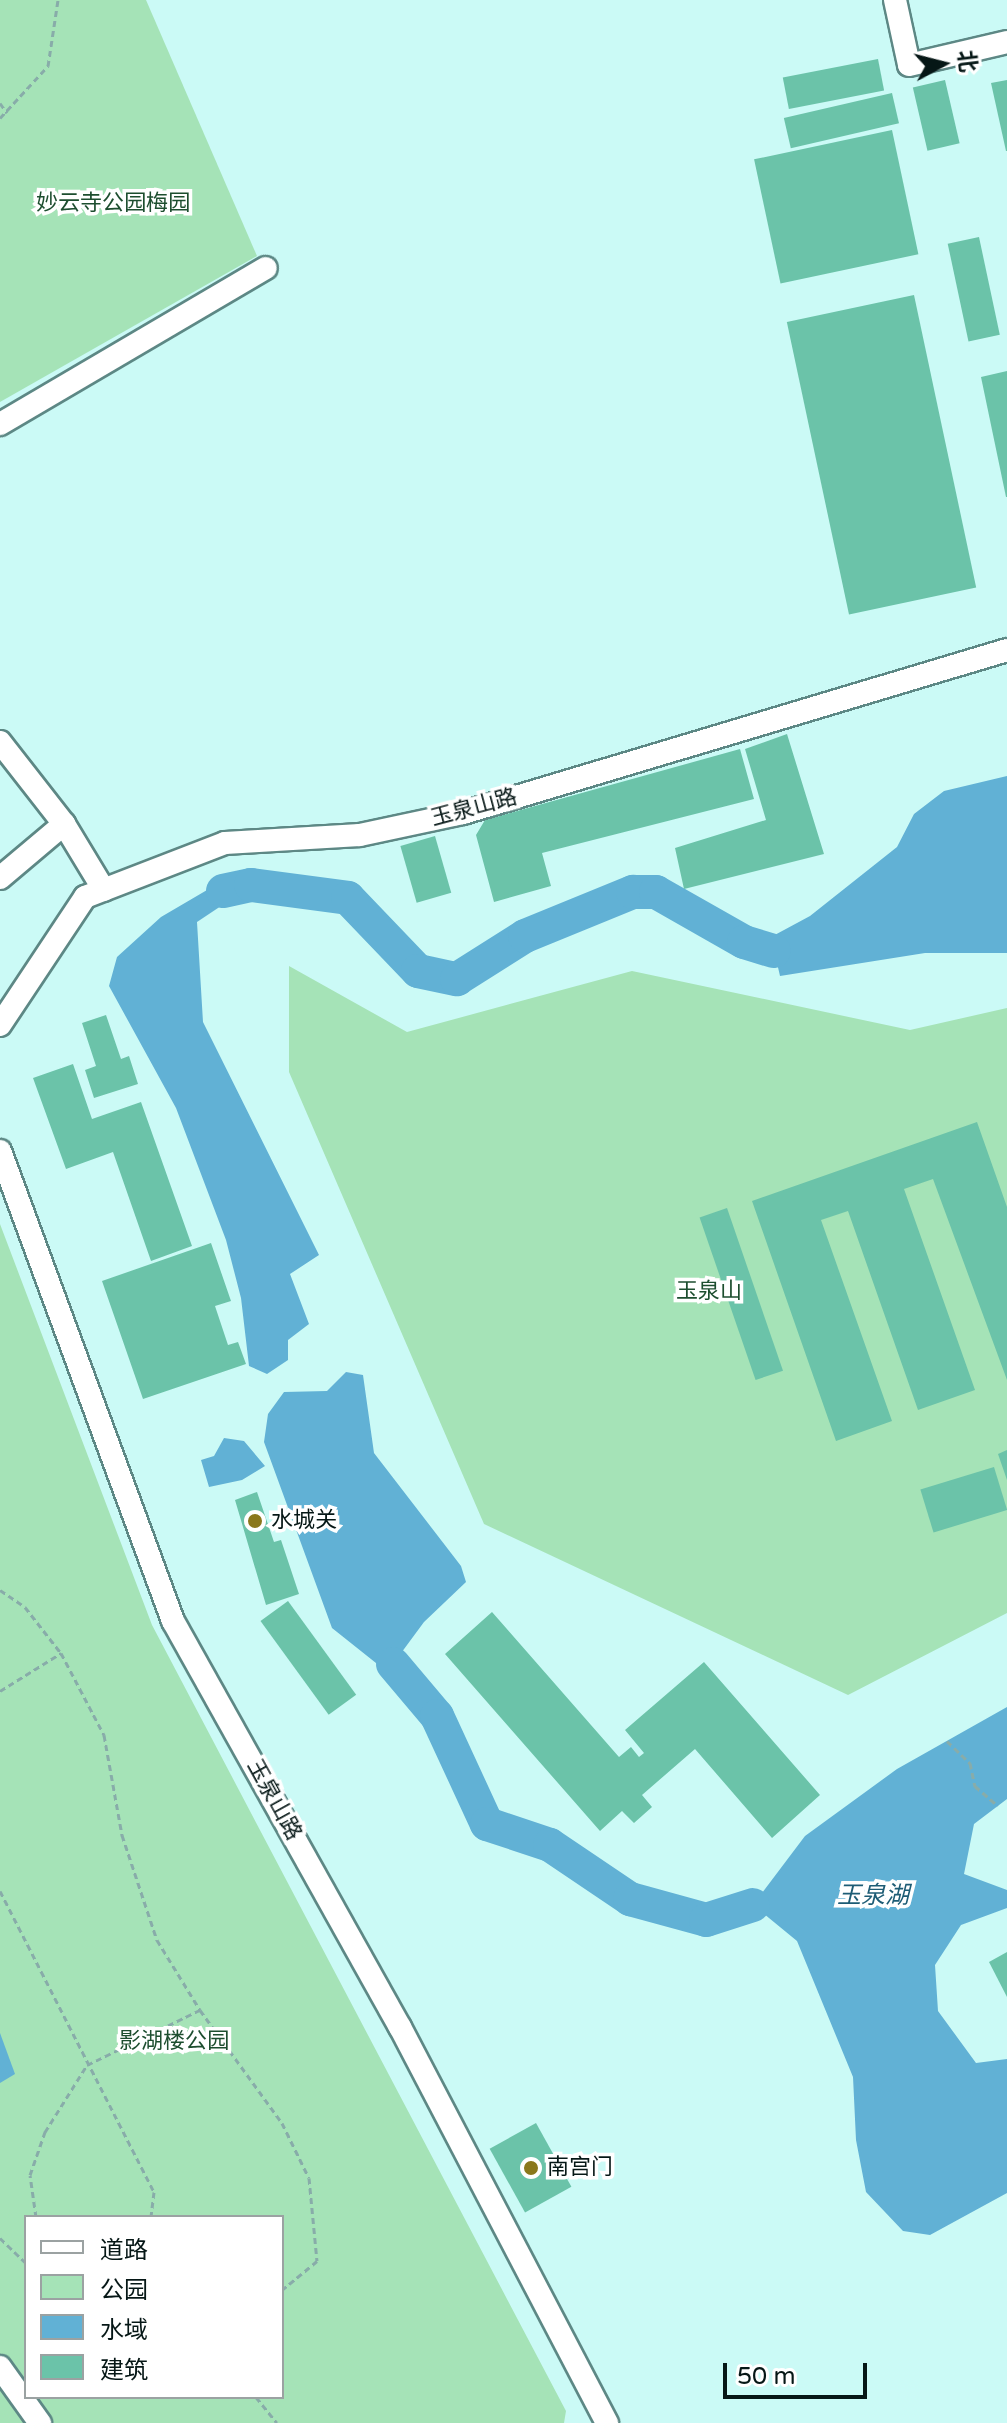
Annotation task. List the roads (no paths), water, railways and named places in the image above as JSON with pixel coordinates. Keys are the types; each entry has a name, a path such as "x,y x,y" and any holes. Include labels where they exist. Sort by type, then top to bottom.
{"street":[{"path":"895,0 909,65 1007,42"},
{"path":"0,424 266,268"},
{"name":"玉泉山路","path":"0,1025 85,897 225,843 360,835 463,813 1007,650"},
{"path":"0,742 64,824 104,890"},
{"path":"0,878 64,824"},
{"name":"玉泉山路","path":"0,1151 173,1621 400,2027 607,2423"},
{"path":"0,2367 40,2423"}],"water":[{"path":"1007,776 1007,953 925,953 780,976 771,937 810,916 897,847 914,814 944,791"},
{"path":"219,883 227,902 197,922 203,1022 319,1255 290,1274 309,1324 288,1340 288,1360 267,1374 249,1366 241,1298 226,1240 176,1108 109,986 117,957 161,917"},
{"path":"346,1372 363,1375 374,1453 461,1566 466,1582 424,1622 393,1664 381,1667 332,1628 264,1442 268,1414 284,1392 327,1391"},
{"path":"224,1438 244,1441 265,1466 242,1480 209,1487 201,1460 214,1456"},
{"name":"玉泉湖","path":"1007,1707 1007,1799 974,1824 964,1874 1007,1890 1007,1908 961,1925 935,1965 938,2011 976,2063 1007,2059 1007,2193 930,2235 903,2231 866,2192 856,2140 853,2077 797,1941 753,1905 805,1836 897,1769"},
{"path":"0,2033 15,2074 0,2083"}],"waterway":[{"path":"223,891 251,885 348,898 418,971 457,979 525,936 633,892 656,892 744,942 774,951"},
{"path":"393,1664 437,1716 487,1824 550,1845 630,1899 706,1920 753,1905"}],"place":[{"name":"水城关","path":"255,1521"},
{"name":"南宫门","path":"531,2168"}],"park label":[{"name":"妙云寺公园梅园","path":"113,204"},
{"name":"玉泉山","path":"709,1292"},
{"name":"影湖楼公园","path":"174,2042"}]}
